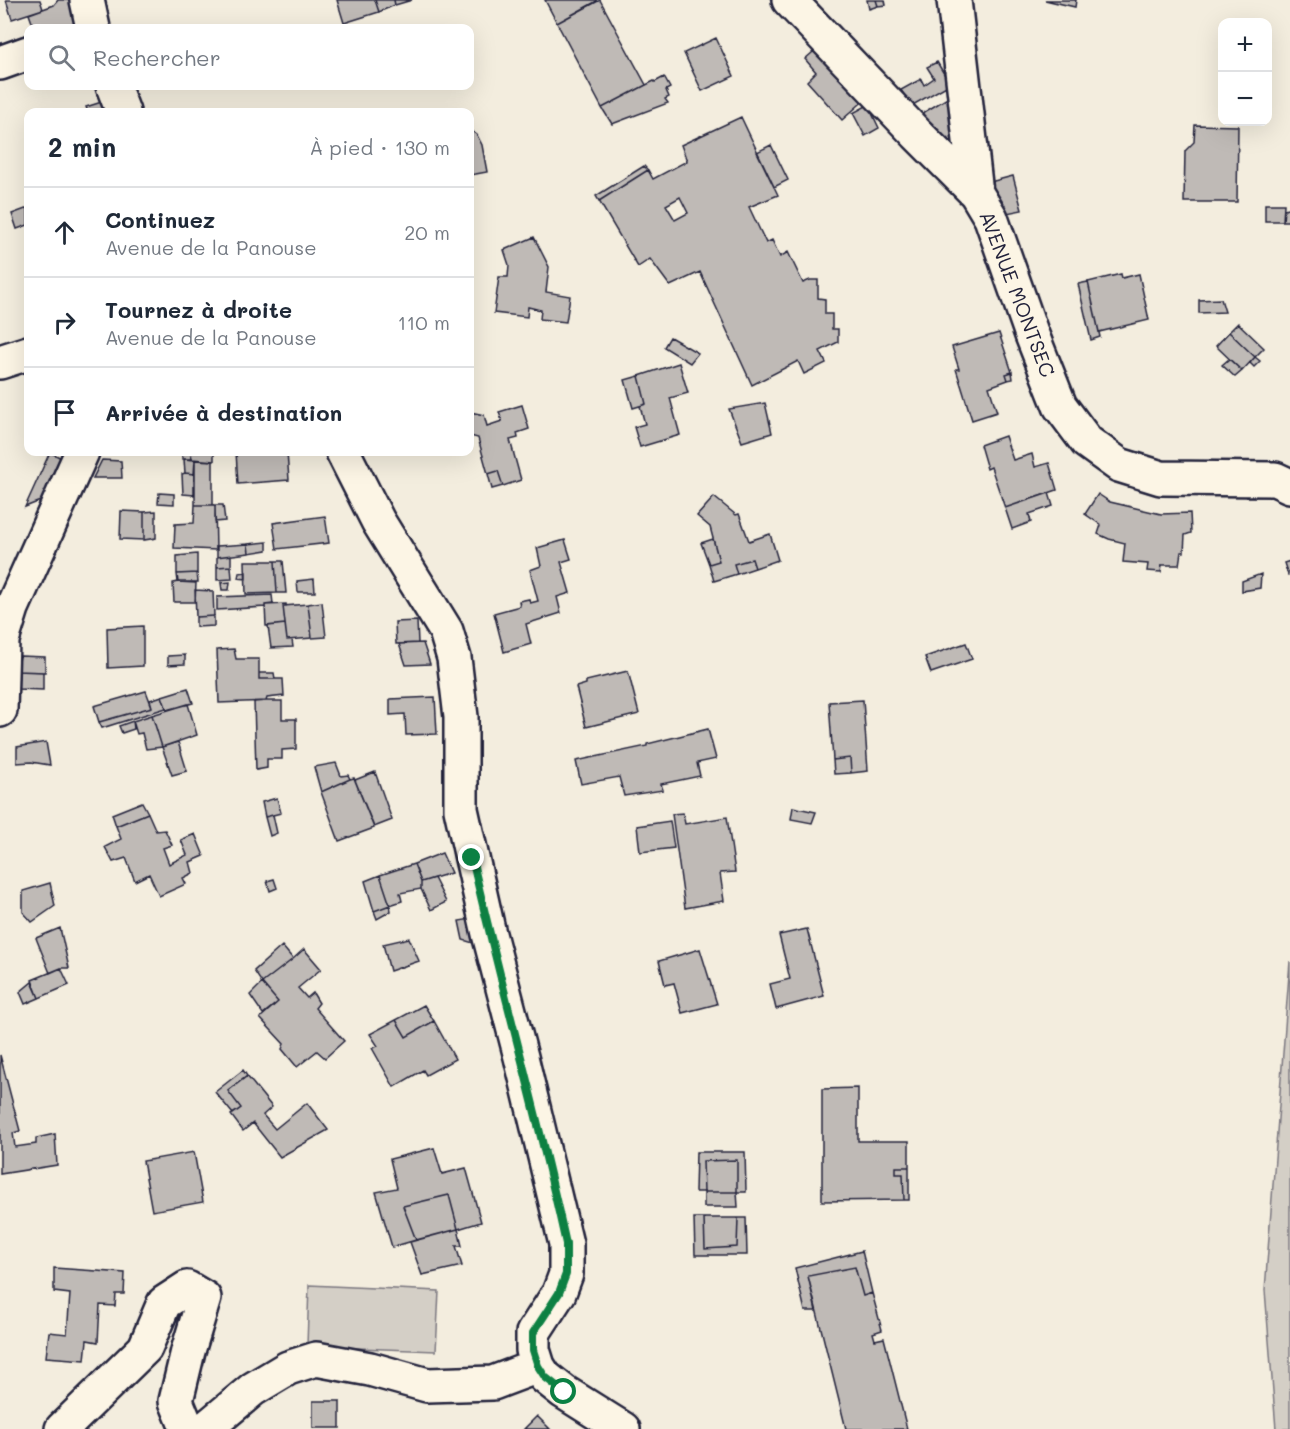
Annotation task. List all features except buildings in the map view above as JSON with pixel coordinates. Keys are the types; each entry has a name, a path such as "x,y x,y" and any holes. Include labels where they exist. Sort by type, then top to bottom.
{"street":[{"path":"87,0 92,24"},
{"name":"AVENUE MONTSEC","path":"789,0 976,193 991,218 1032,336 1060,406 1087,442 1119,465 1161,478 1275,479 1290,486"},
{"path":"954,0 976,193"},
{"path":"0,63 24,54"},
{"path":"115,90 121,108"},
{"path":"0,362 24,354"},
{"path":"0,710 2,640 12,608 80,456"},
{"path":"345,456 378,521 446,631 454,658 461,717 462,809 489,934 566,1244 566,1274 559,1293 533,1333 533,1350 538,1366 545,1377 564,1392 623,1429"},
{"path":"62,1429 145,1348 164,1303 186,1288 204,1298 176,1401 187,1428 190,1429"},
{"path":"206,1429 253,1389 288,1368 316,1359 370,1369 427,1385 493,1383 538,1366"}],"shaded area":[{"path":"1290,961 1290,1429 1276,1429 1265,1290"},
{"path":"309,1285 439,1291 436,1351 307,1346"}],"route":[{"path":"472,858 566,1244 566,1274 559,1293 533,1333 533,1350 538,1366 545,1377 564,1392"}]}
